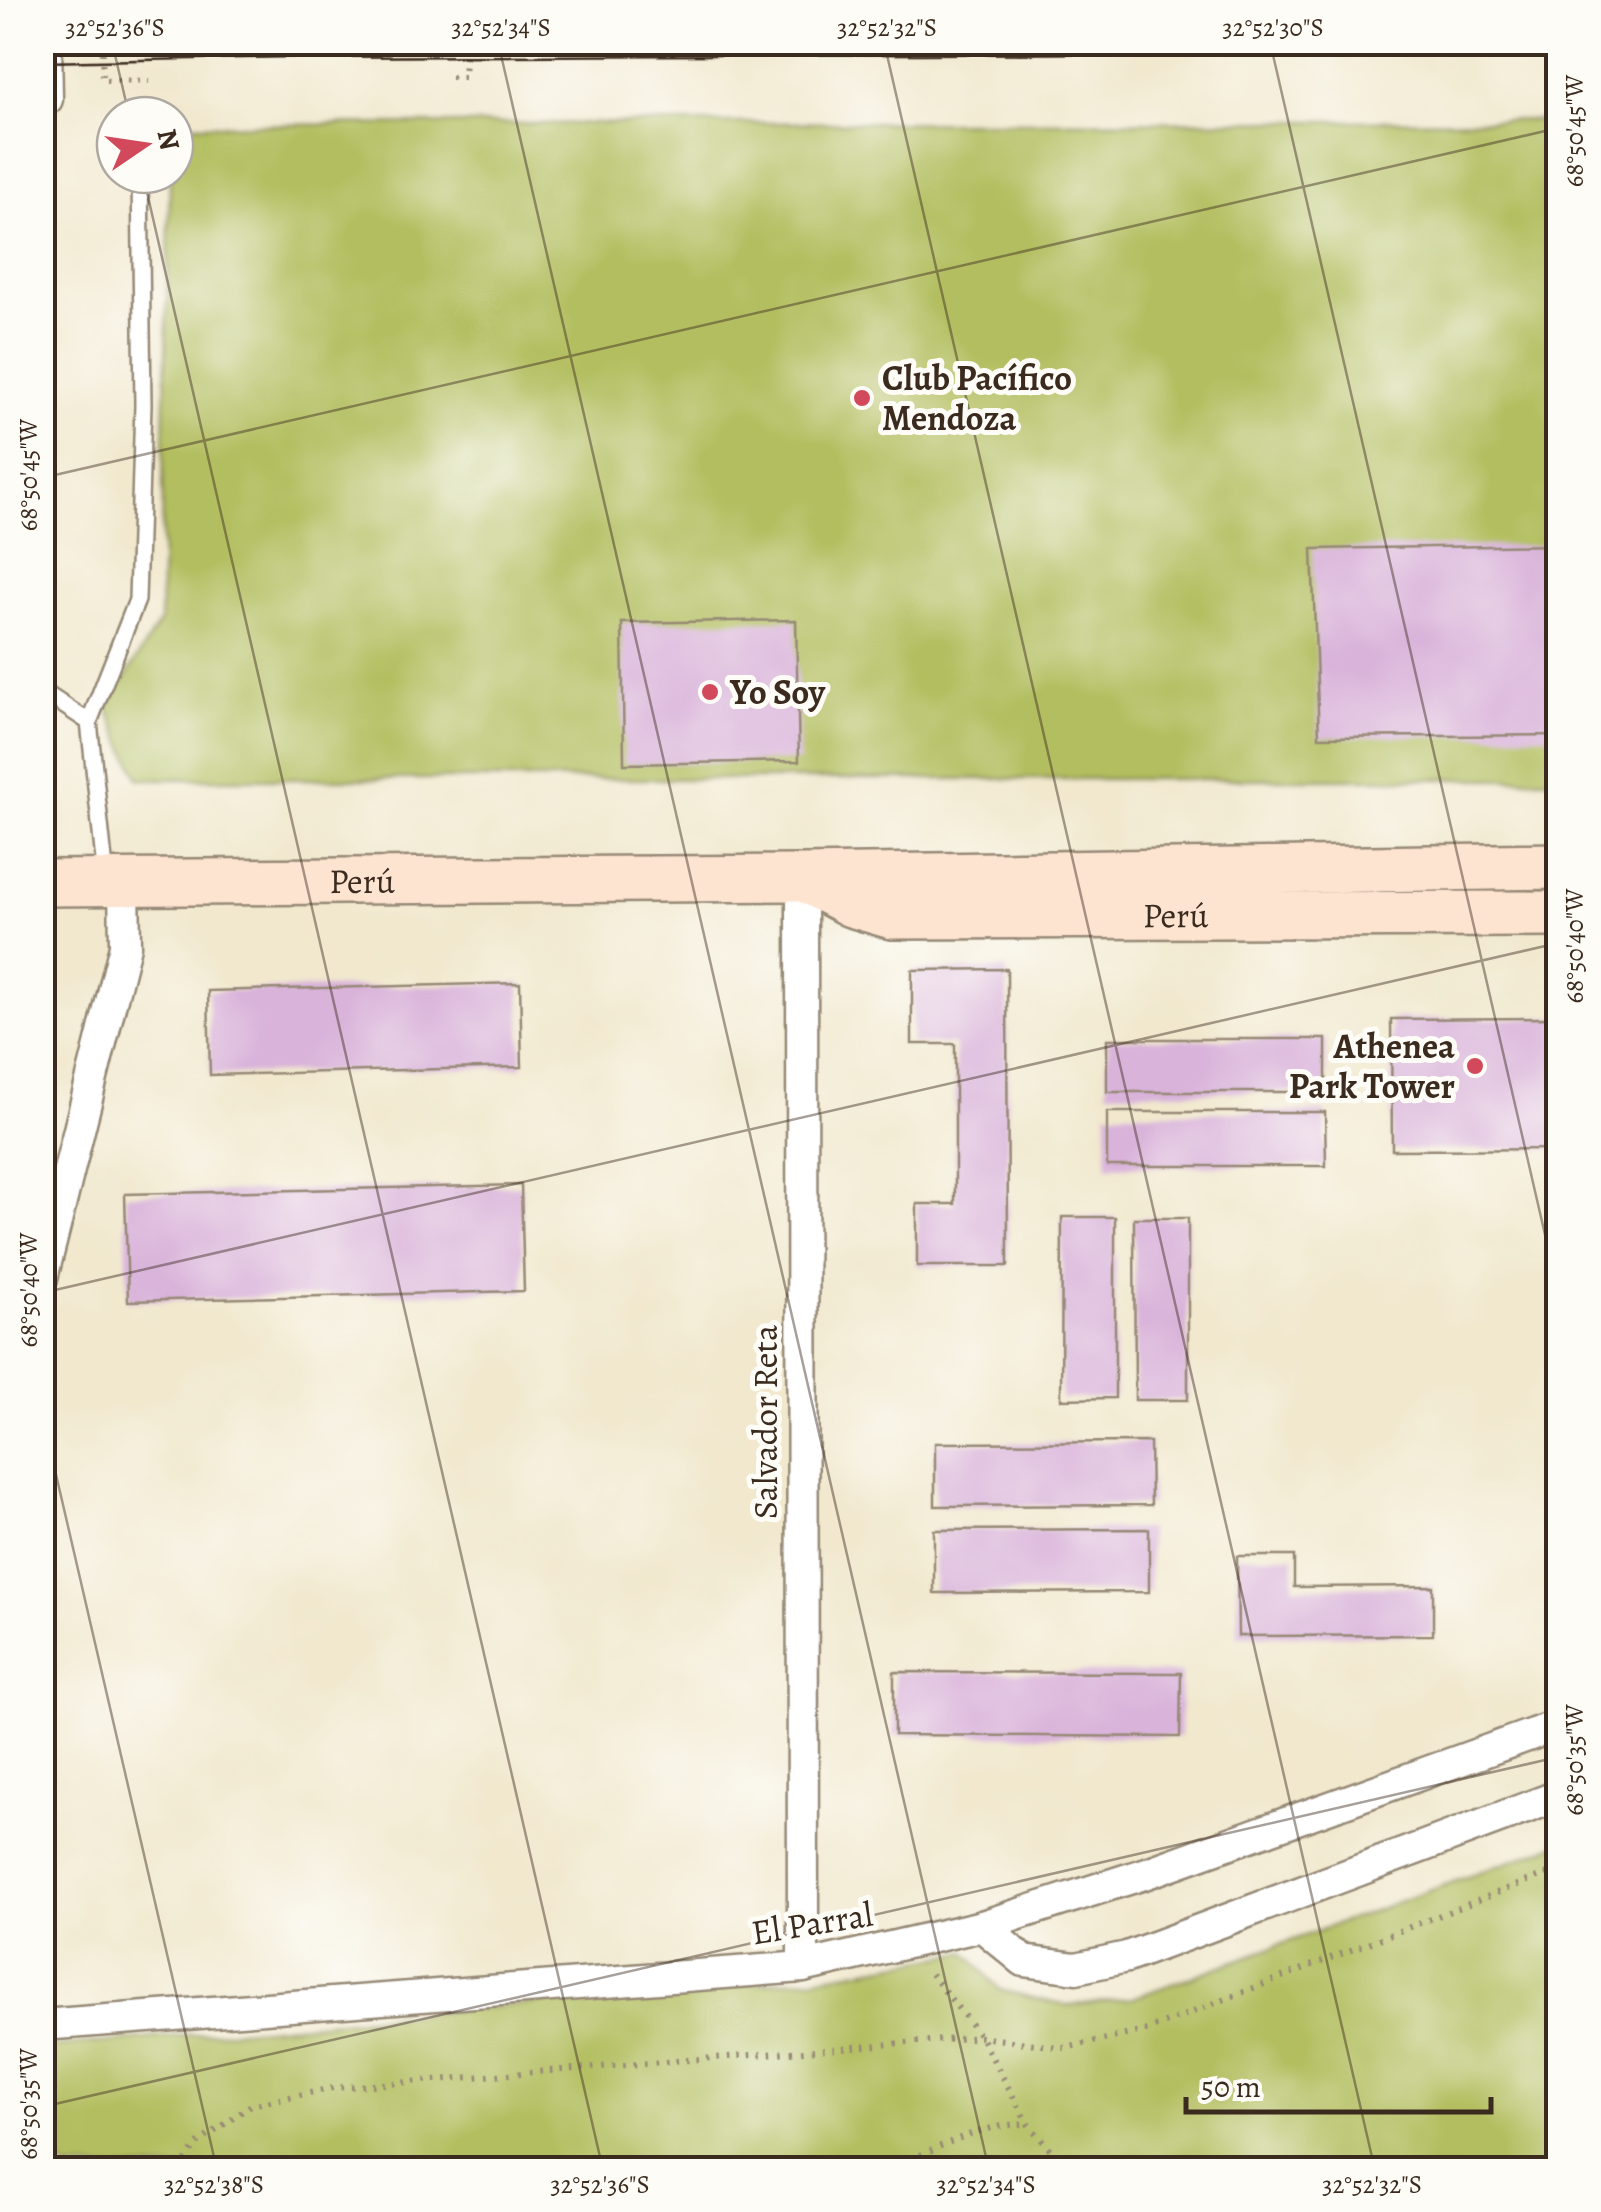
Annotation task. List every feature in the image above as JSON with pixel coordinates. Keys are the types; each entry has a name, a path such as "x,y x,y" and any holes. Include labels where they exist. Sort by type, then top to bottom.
{"main road":[{"name":"Perú","path":"42,882 802,878 1558,866"},
{"name":"Perú","path":"802,878 851,904 892,916 1558,914"}],"street":[{"path":"46,42 47,99"},
{"name":"Salvador Reta","path":"802,878 804,1967"},
{"path":"42,1278 125,946 116,883"},
{"name":"El Parral","path":"42,2025 804,1967 982,1926 1165,1867 1558,1725"},
{"path":"982,1926 1024,1961 1076,1968 1127,1957 1558,1796"}],"lane":[{"path":"116,883 88,722 137,600 143,406 140,195"},
{"path":"42,691 88,722"}],"path":[{"path":"103,42 102,80 149,81"},
{"path":"450,78 464,77 466,42"},
{"path":"180,2170 196,2145 251,2105 333,2088 981,2038 1065,2048 1144,2032 1558,1869"},
{"path":"909,1945 981,2038 1028,2124 1068,2170"},
{"path":"882,2170 953,2138 1000,2124 1028,2124"}],"green space":[{"name":"Club Pacífico Mendoza","path":"1558,120 1558,779 139,779 107,707 160,621 170,195 195,195 195,125"},
{"path":"1558,1844 1558,2169 68,2169 48,2155 42,2048 814,1978 966,1952 1000,1990 1067,2006 1133,1998"}],"building":[{"path":"1558,545 1558,735 1319,737 1312,549"},
{"name":"Yo Soy","path":"796,620 799,761 624,764 622,623"},
{"path":"1007,969 1008,1266 917,1266 917,1204 955,1204 955,1044 912,1044 912,970"},
{"path":"520,983 522,1067 210,1075 208,991"},
{"name":"Athenea Park Tower","path":"1557,1018 1558,1149 1392,1150 1391,1019"},
{"path":"1107,1039 1326,1039 1326,1092 1107,1092"},
{"path":"1107,1112 1325,1112 1326,1166 1107,1166"},
{"path":"521,1185 524,1291 128,1301 125,1194"},
{"path":"1062,1217 1115,1217 1115,1398 1061,1399"},
{"path":"1134,1218 1188,1218 1188,1400 1135,1400"},
{"path":"1150,1442 1151,1505 935,1506 935,1443"},
{"path":"1149,1529 1149,1592 934,1593 934,1530"},
{"path":"1237,1556 1294,1556 1294,1587 1433,1586 1433,1635 1238,1636"},
{"path":"894,1672 1181,1673 1180,1737 894,1735"}],"tram line":[{"path":"42,62 297,57 1558,51"}],"place":[{"name":"Club Pacífico Mendoza","path":"862,398"},
{"name":"Yo Soy","path":"710,692"},
{"name":"Athenea Park Tower","path":"1475,1066"}]}
